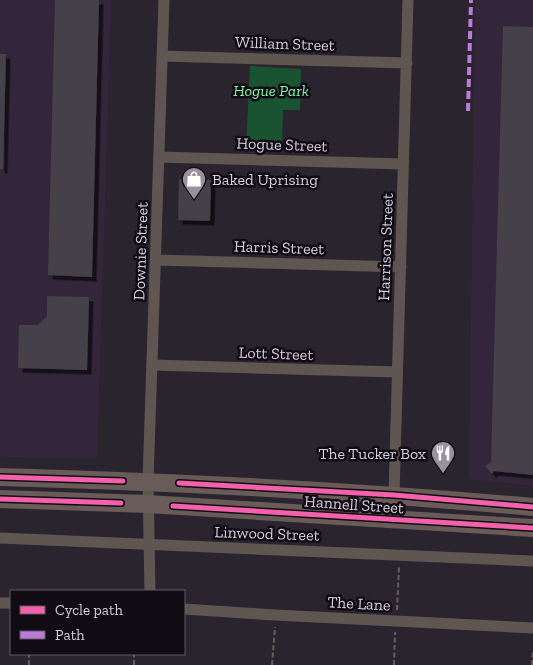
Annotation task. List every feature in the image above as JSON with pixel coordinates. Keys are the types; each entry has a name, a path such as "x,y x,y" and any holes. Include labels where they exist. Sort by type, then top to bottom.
{"highway":[{"name":"Hannell Street","path":"0,476 394,495 533,507"},
{"name":"Hannell Street","path":"0,499 148,504 533,528"}],"street":[{"name":"Downie Street","path":"150,590 148,482 164,0"},
{"name":"Harrison Street","path":"394,495 408,0"},
{"name":"William Street","path":"162,56 407,63"},
{"name":"Hogue Street","path":"159,157 403,164"},
{"name":"Harris Street","path":"156,260 401,267"},
{"name":"Lott Street","path":"153,365 397,372"},
{"name":"Linwood Street","path":"0,538 533,560"},
{"name":"The Lane","path":"185,609 533,628"}],"path":[{"path":"272,665 276,615"},
{"path":"532,665 533,651"}],"shaded area":[{"path":"0,0 111,0 97,459 0,457"},
{"path":"475,0 533,0 533,486 469,479"}],"green space":[{"name":"Hogue Park","path":"250,66 301,69 300,110 283,110 282,150 246,150"}],"building":[{"path":"55,0 99,0 92,277 48,275"},
{"path":"503,26 533,27 533,475 494,471 492,474 485,466 491,462"},
{"path":"0,54 6,54 3,169 0,169"},
{"name":"Baked Uprising","path":"179,179 211,180 210,221 178,220"},
{"path":"47,296 89,297 87,370 18,368 19,325 37,325 47,317"}],"marked path":[{"path":"468,111 471,0"}],"cycle path":[{"path":"0,477 123,481"},
{"path":"179,483 394,495 533,507"},
{"path":"0,499 121,503"},
{"path":"173,506 533,528"}],"place":[{"name":"Baked Uprising","path":"194,200"},
{"name":"The Tucker Box","path":"443,474"}]}
